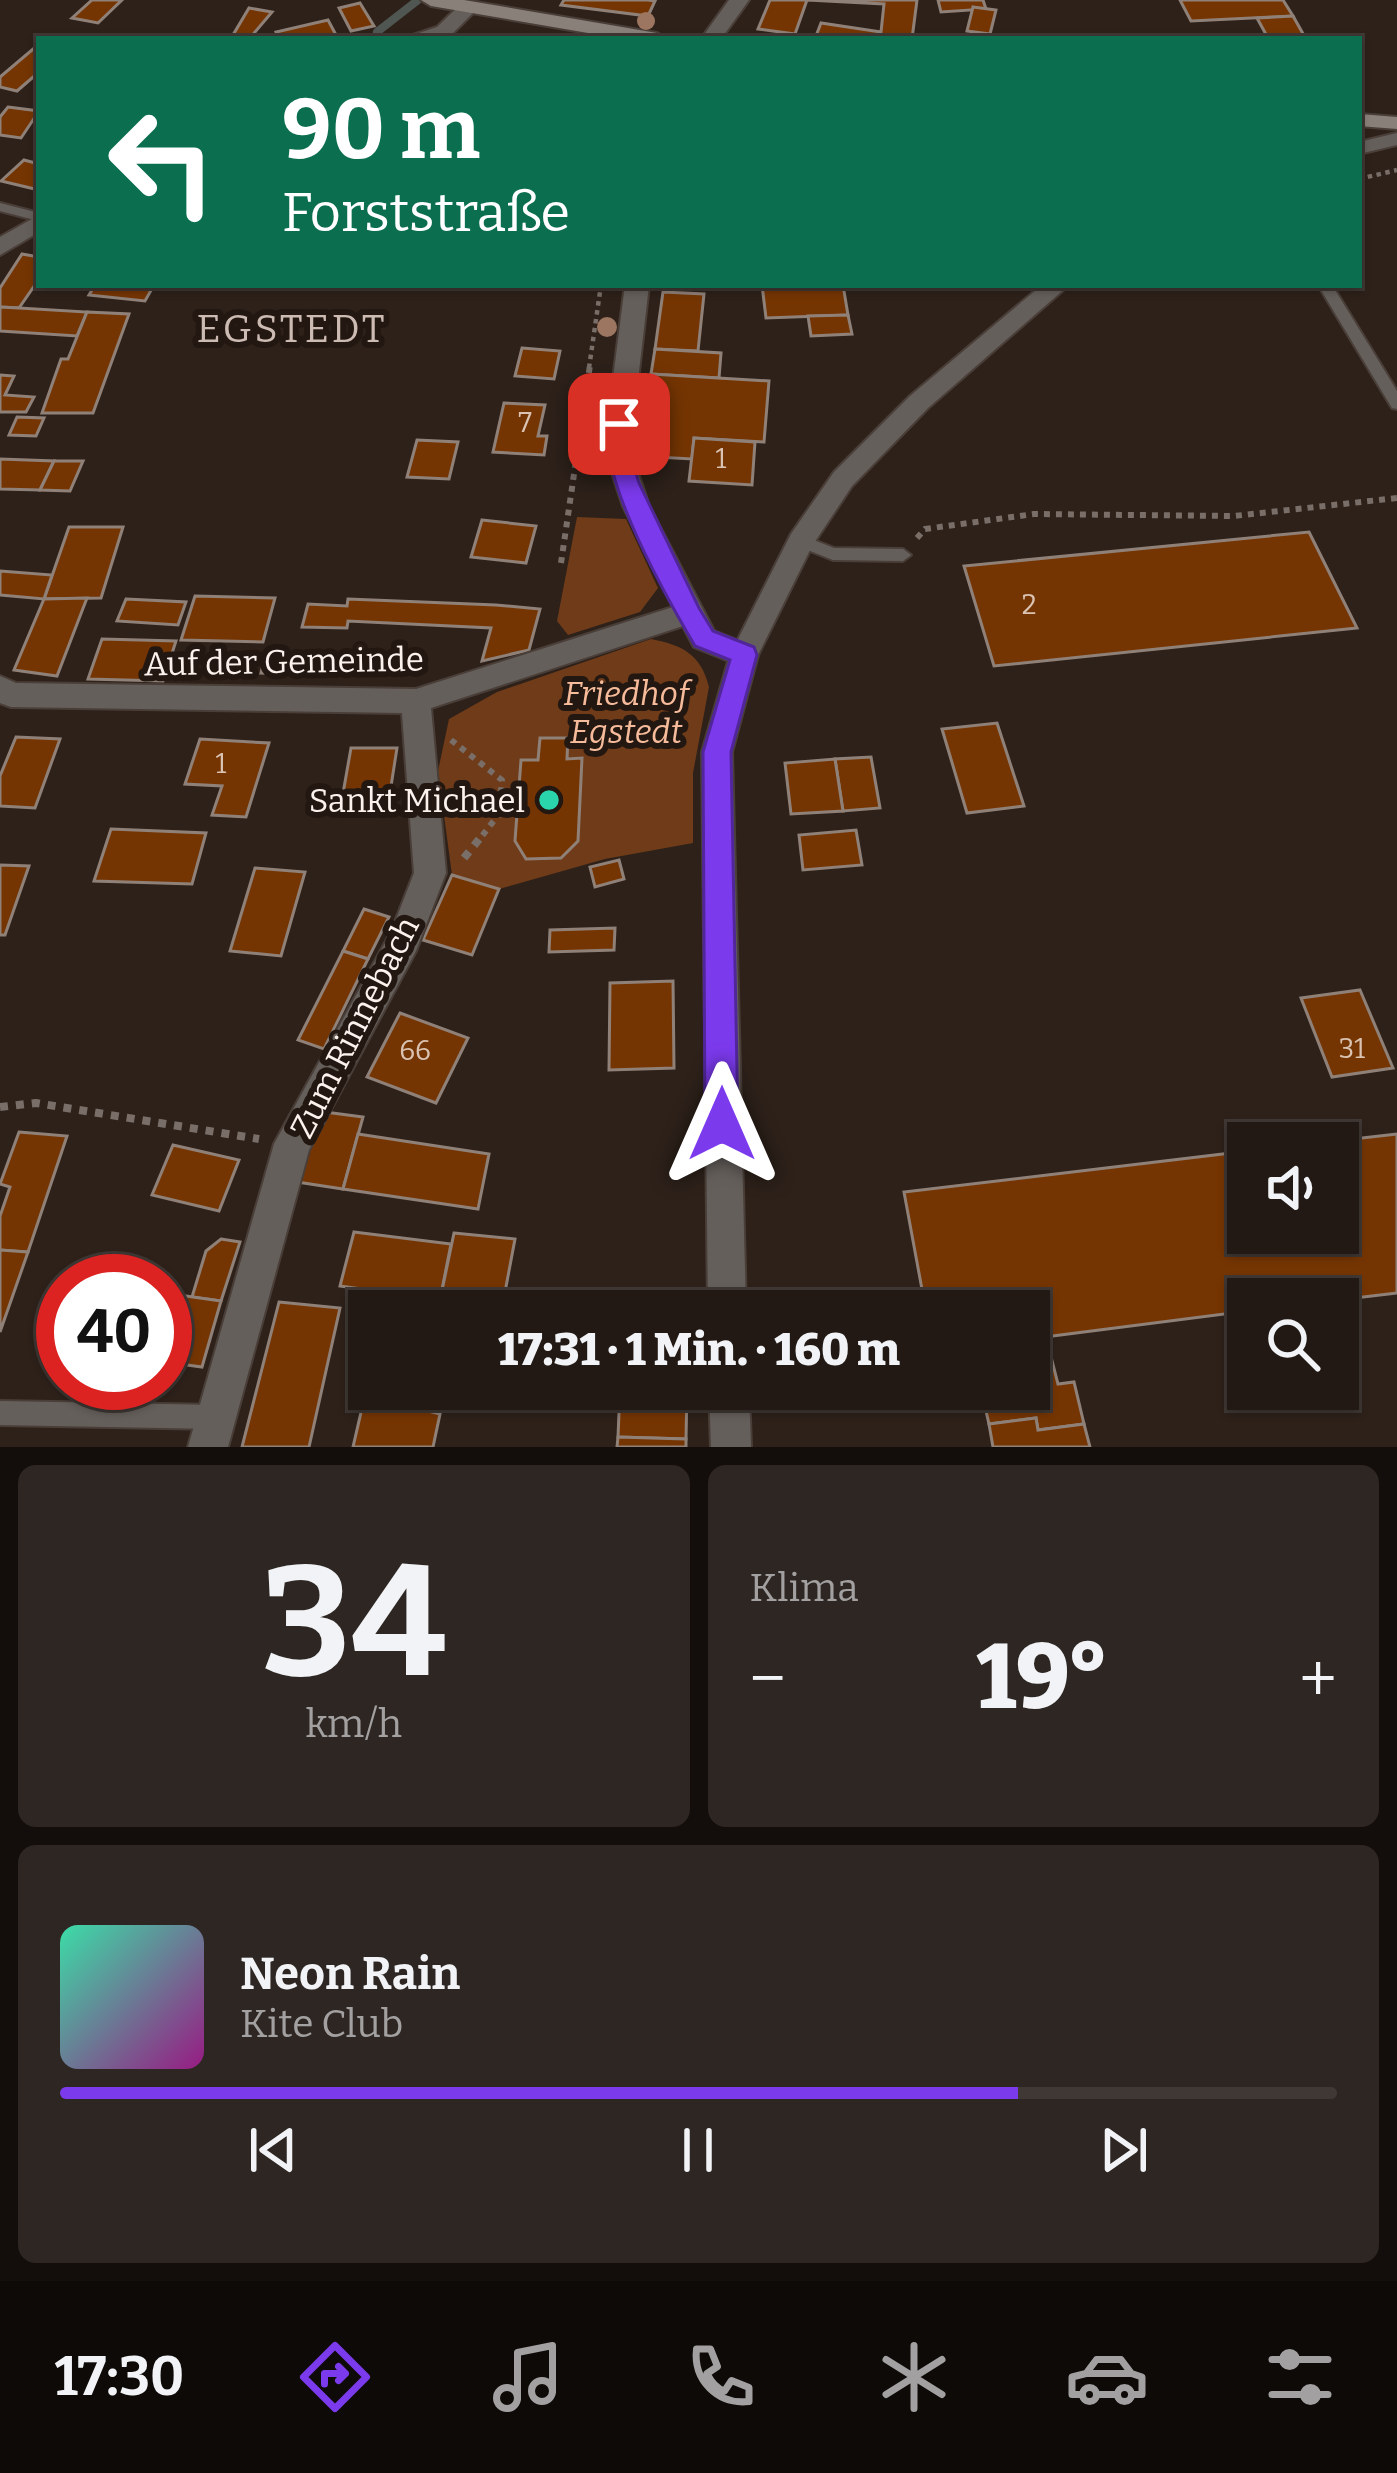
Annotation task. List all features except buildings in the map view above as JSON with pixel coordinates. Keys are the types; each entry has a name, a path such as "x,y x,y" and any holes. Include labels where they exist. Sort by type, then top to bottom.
{"main road":[{"path":"434,1 638,36"},
{"path":"1362,120 1397,123"}],"street":[{"path":"713,36 739,0"},
{"path":"423,36 444,31 469,7"},
{"path":"1362,147 1397,139"},
{"path":"0,248 36,221"},
{"path":"637,288 616,448 636,506 704,639 744,655"},
{"path":"727,1290 717,752 744,655 801,541 843,479 919,402 1053,288"},
{"name":"Auf der Gemeinde","path":"4,694 417,719 688,613"},
{"name":"Zum Rinnebach","path":"213,1432 292,1144 404,940 430,873 417,719"},
{"path":"730,1410 731,1447"}],"lane":[{"path":"0,208 36,218"},
{"path":"1327,288 1397,404"},
{"path":"801,541 833,554 903,555"},
{"name":"Zum Rinnebach","path":"0,1413 213,1432"}],"path":[{"path":"1362,177 1397,170"},
{"path":"561,563 601,288"},
{"path":"903,555 925,529 1034,514 1234,516 1397,498"},
{"path":"417,719 502,780 499,814 454,870"},
{"path":"0,1107 36,1103 292,1144"}],"green space":[{"path":"577,517 626,519 658,588 640,612 568,635 557,621"},
{"name":"Friedhof Egstedt","path":"651,639 689,653 701,666 709,687 693,773 693,843 605,859 499,889 452,875 438,771 449,719 497,692","holes":["540,738 567,738 567,759 582,759 578,840 560,858 527,859 515,841 521,760 538,760"]}],"waterway":[{"path":"377,32 418,0"}],"place":[{"name":"Sankt Michael","path":"549,800"}],"district":[{"name":"EGSTEDT","path":"292,328"}],"route":[{"path":"619,424 616,448 627,483 688,613 704,639 744,655 717,752 722,1124"}]}
